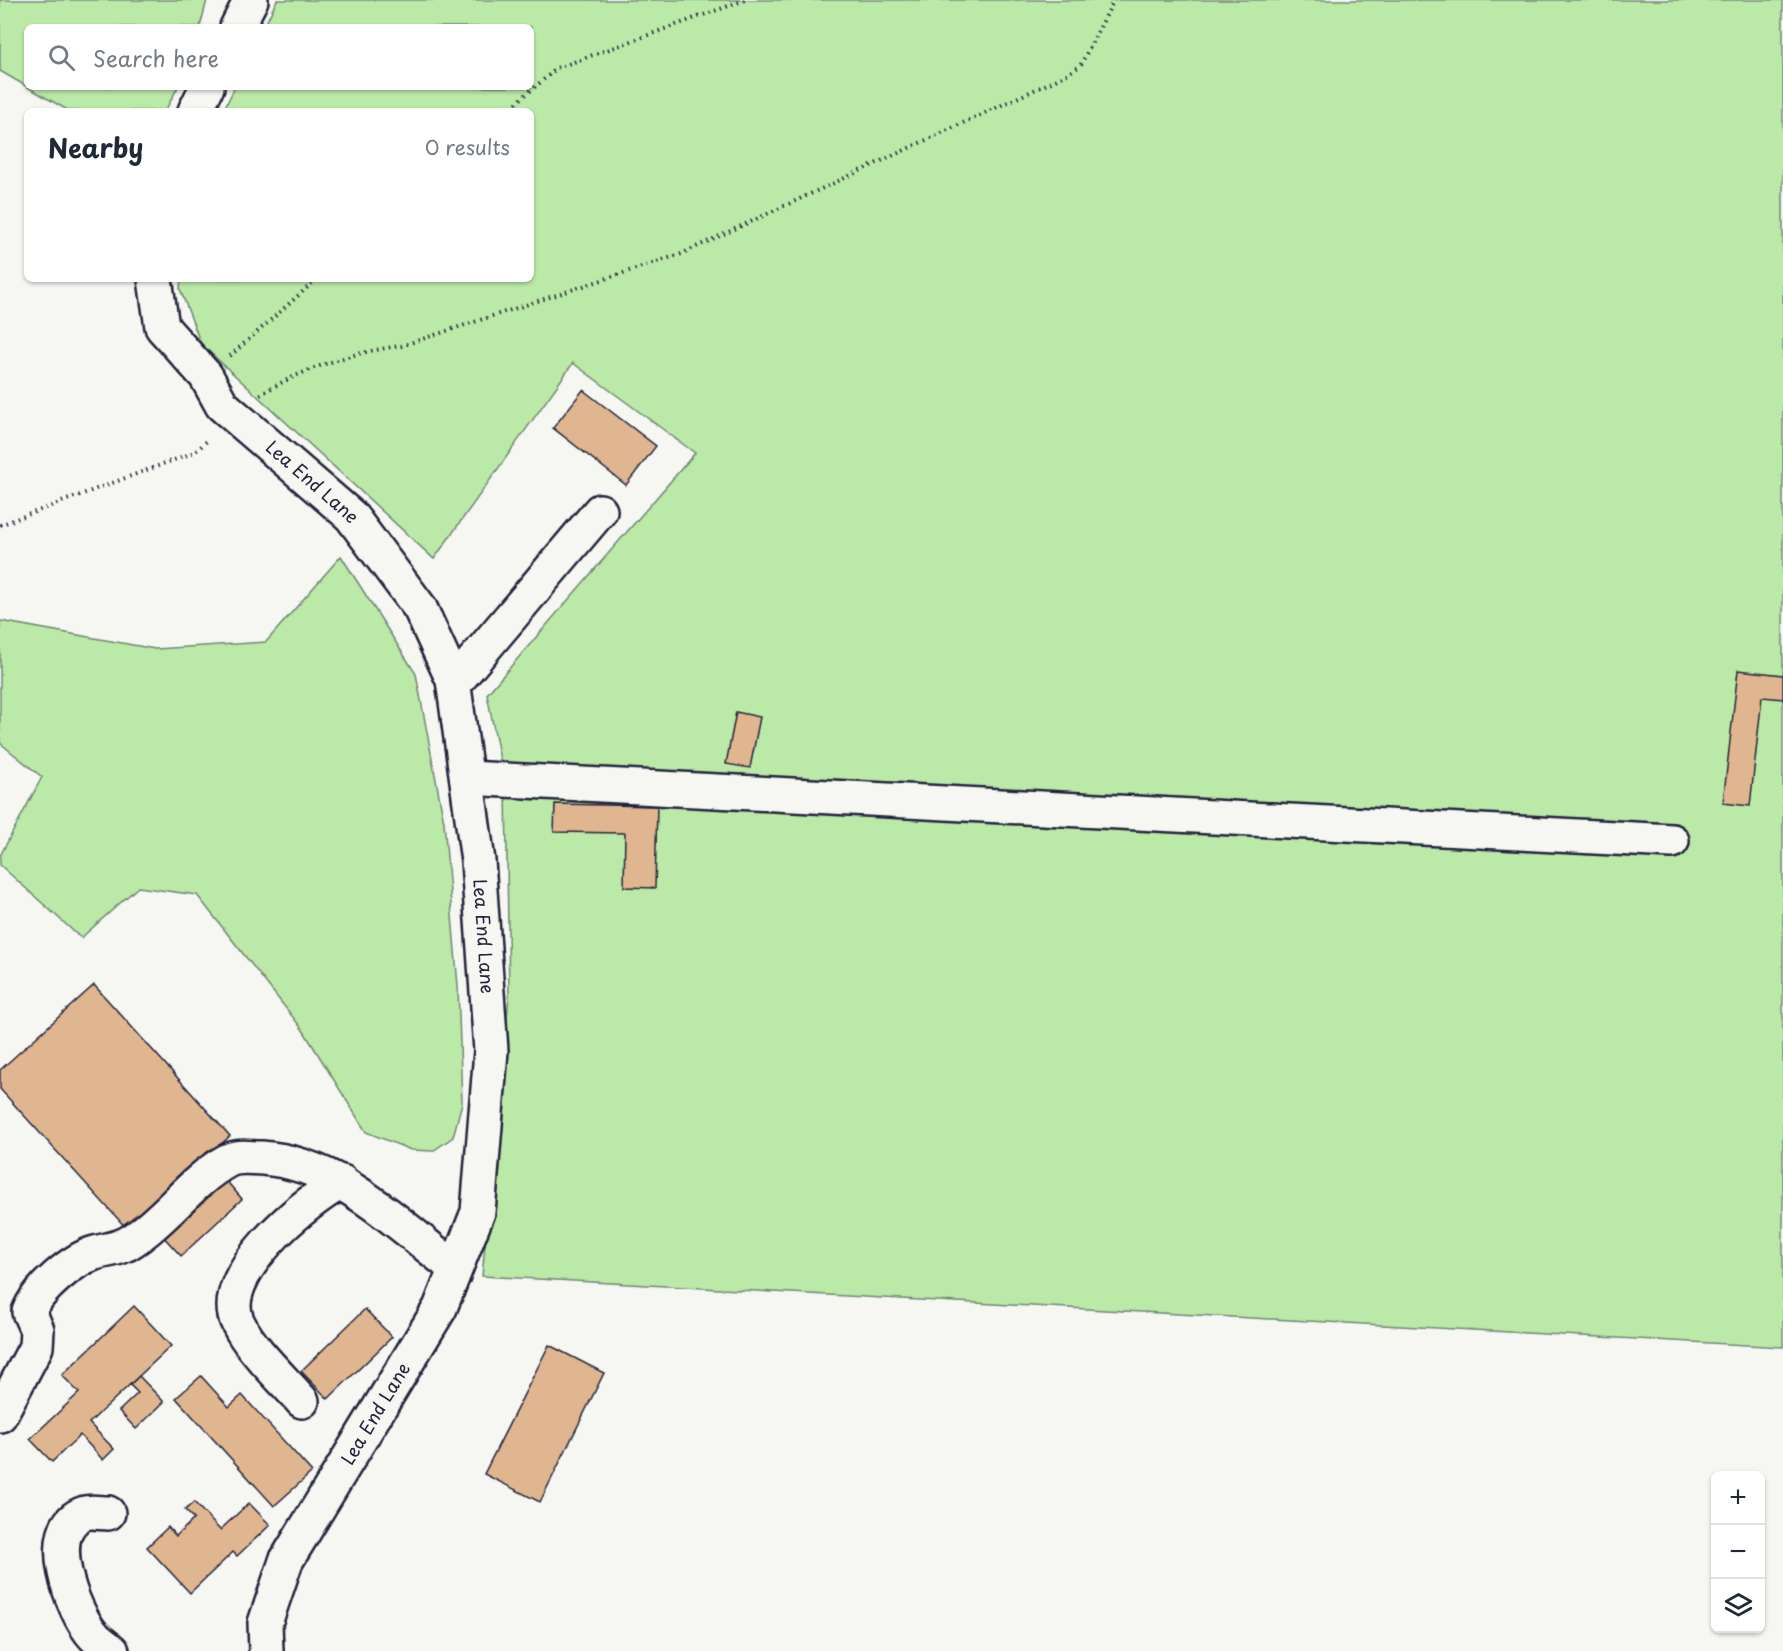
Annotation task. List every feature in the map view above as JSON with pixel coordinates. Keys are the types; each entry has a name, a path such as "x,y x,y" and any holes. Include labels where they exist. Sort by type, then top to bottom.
{"street":[{"path":"239,24 251,0"},
{"path":"196,108 206,90"},
{"name":"Lea End Lane","path":"155,282 162,327 206,376 222,405 351,516 420,608 454,684 478,861 491,1051 478,1212 440,1308 286,1561 264,1623 266,1651"},
{"path":"454,684 600,510"},
{"path":"467,778 1672,841"},
{"path":"0,1415 36,1347 37,1330 29,1312 34,1298 83,1259 94,1253 117,1249 134,1240 214,1169 230,1160 242,1157 283,1160 308,1166 342,1182 456,1268"},
{"path":"302,1401 238,1323 234,1304 239,1283 249,1263 308,1202 342,1182"},
{"path":"108,1513 85,1513 73,1521 65,1532 62,1566 74,1604 93,1636 112,1651"}],"path":[{"path":"534,88 557,68 745,0"},
{"path":"0,525 195,452 251,401 277,384 367,350 401,346 681,254 1062,77 1080,66 1114,0"},
{"path":"510,108 531,90"},
{"path":"206,376 314,282"}],"green space":[{"path":"0,0 207,0 201,24 24,24 24,85 0,71"},
{"path":"277,0 1783,0 1783,1347 482,1276 509,997 506,790 487,694 695,453 573,363 434,559 201,344 180,289 181,282 534,282 534,108 224,108 234,90 534,90 534,24 265,24"},
{"path":"33,90 176,90 167,108 64,108"},
{"path":"341,556 416,674 444,822 458,986 462,1103 453,1137 433,1151 411,1150 366,1132 303,1030 197,895 138,887 81,938 0,865 0,856 42,777 0,743 0,621 155,649 266,642"}],"building":[{"path":"583,390 656,446 626,485 553,428"},
{"path":"1738,670 1783,675 1783,699 1762,697 1750,806 1723,803"},
{"path":"736,712 760,717 750,768 726,764"},
{"path":"555,804 657,806 655,888 624,887 625,833 554,832"},
{"path":"94,985 230,1136 128,1230 0,1089 0,1070"},
{"path":"223,1177 242,1199 181,1256 161,1234"},
{"path":"134,1306 171,1346 89,1423 114,1449 103,1460 80,1435 52,1462 30,1439 79,1393 62,1375"},
{"path":"365,1309 392,1337 328,1399 301,1371"},
{"path":"549,1345 604,1373 540,1502 484,1474"},
{"path":"139,1376 164,1402 136,1429 119,1411 138,1393 130,1385"},
{"path":"201,1376 229,1407 242,1395 312,1472 274,1506 176,1398"},
{"path":"194,1502 220,1530 249,1503 270,1525 237,1556 233,1552 190,1593 147,1547 168,1527 176,1536 194,1519 185,1510"}]}
